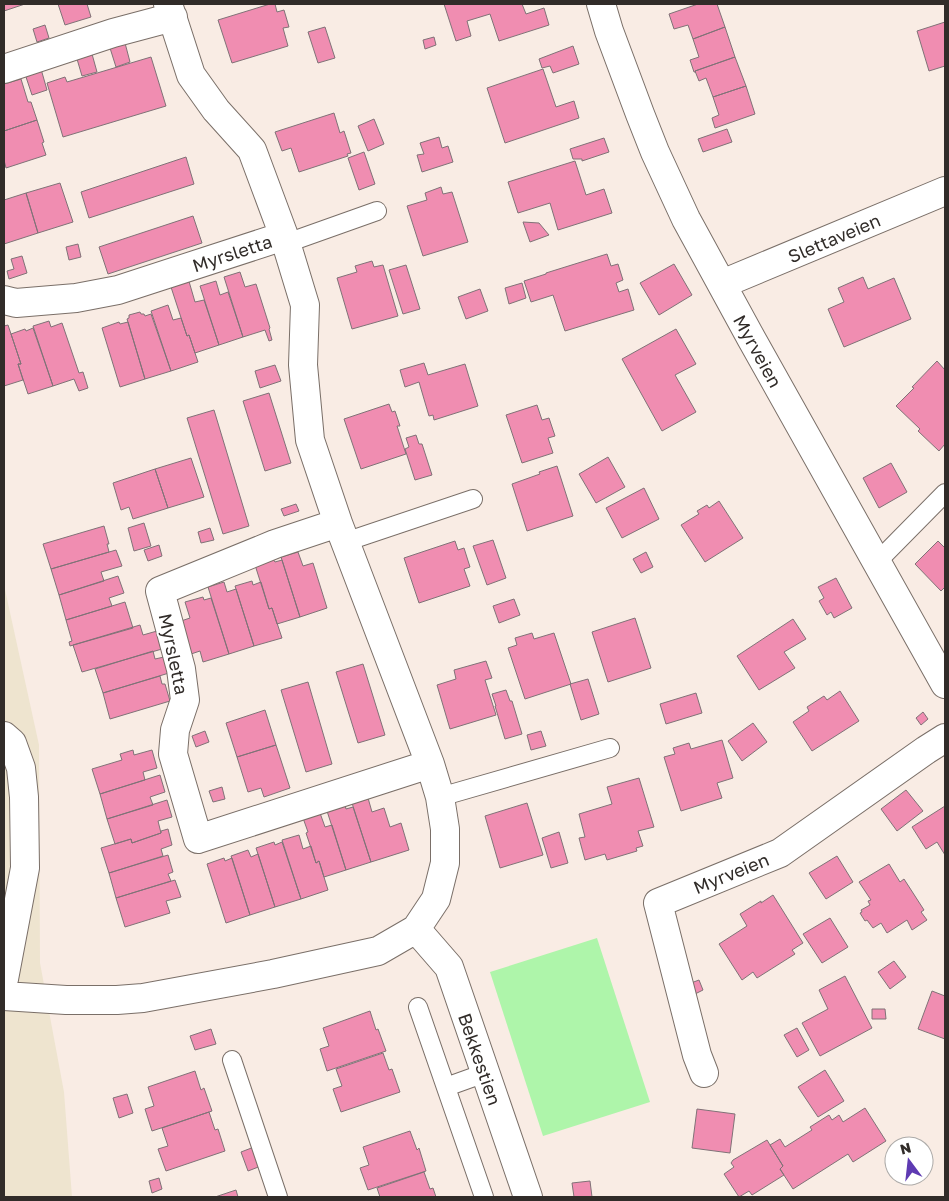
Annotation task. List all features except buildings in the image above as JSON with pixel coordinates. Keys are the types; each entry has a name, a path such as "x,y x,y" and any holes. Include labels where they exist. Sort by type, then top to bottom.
{"street":[{"name":"Myrveien","path":"601,4 624,73 655,152 686,219 945,684"},
{"name":"Myrsletta","path":"4,69 113,33 171,10 191,75 216,110 252,150 286,240 306,305 303,365 310,440 341,532 430,764 440,797 445,829 445,863 436,899 416,930 378,952 143,998 66,1000 4,996"},
{"name":"Slettaveien","path":"722,284 945,191"},
{"name":"Myrsletta","path":"4,300 16,303 76,298 118,290 286,240"},
{"name":"Myrsletta","path":"341,532 275,544 160,591 181,669 185,700 175,730 173,754 198,839 430,764"},
{"path":"4,736 12,743 21,768 24,797 25,868 4,979"},
{"name":"Myrveien","path":"704,1073 697,1055 658,903 780,853 945,738"},
{"name":"Bekkestien","path":"416,930 449,967 528,1197"}],"lane":[{"path":"286,240 377,211"},
{"path":"877,562 945,493"},
{"name":"Myrsletta","path":"341,532 473,499"},
{"path":"440,797 610,748"},
{"path":"418,1007 484,1197"},
{"path":"232,1060 278,1197"},
{"path":"446,1087 485,1073"}],"shaded area":[{"path":"4,585 39,745 40,963 64,1092 72,1197 4,1197"}],"green space":[{"path":"597,938 650,1102 543,1136 490,972"}]}
